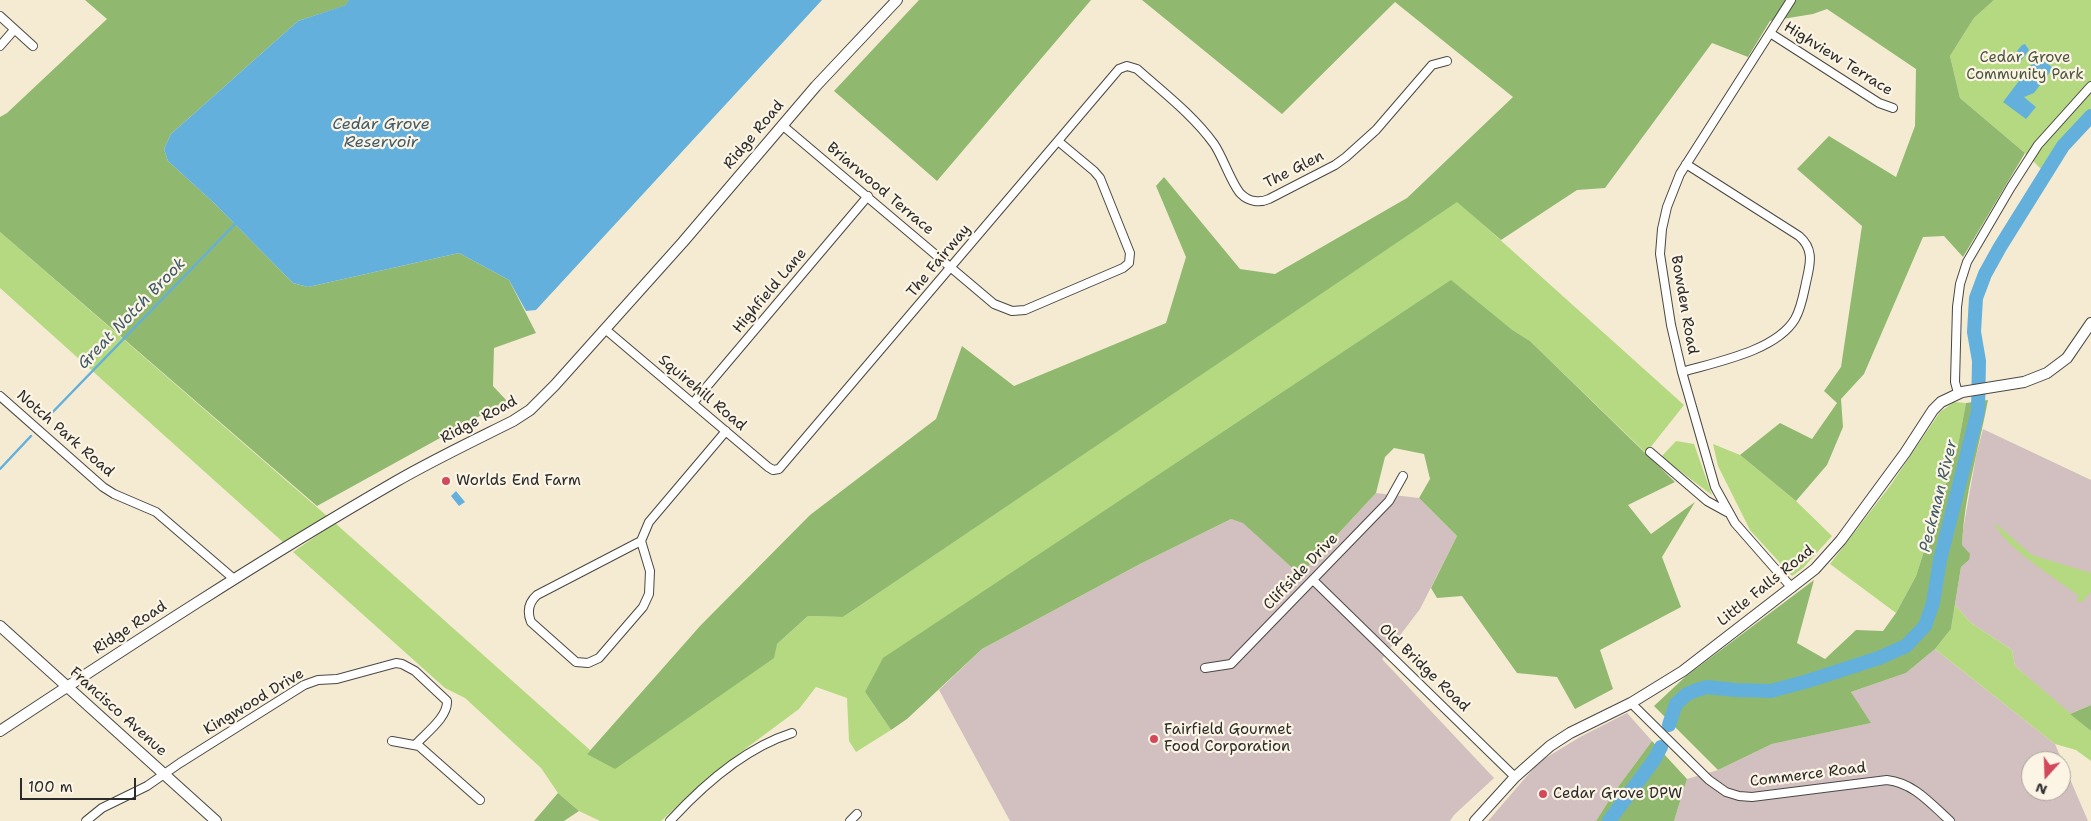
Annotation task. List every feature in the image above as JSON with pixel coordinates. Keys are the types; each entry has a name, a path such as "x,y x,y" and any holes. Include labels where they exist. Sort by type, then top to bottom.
{"main road":[{"name":"Ridge Road","path":"0,731 234,579 396,481 513,421 530,410 556,386 683,242 782,125 897,0"},
{"name":"Little Falls Road","path":"1474,821 1515,777 1550,746 1570,733 1631,703 1682,671 1815,569 1833,550 1905,453 1934,410 1946,399 1962,392 2024,382 2047,373 2066,358 2091,324"},
{"name":"Francisco Avenue","path":"0,626 216,821"}],"street":[{"name":"Bowden Road","path":"1791,0 1686,164 1675,185 1662,229 1660,254 1671,325 1682,372 1715,487 1728,512 1743,533 1792,588"},
{"path":"0,16 33,46"},
{"path":"0,46 14,30"},
{"name":"Highview Terrace","path":"1770,33 1880,103 1893,108"},
{"name":"The Glen","path":"1116,72 1123,67 1134,68 1188,115 1216,146 1242,194 1250,200 1260,202 1270,199 1346,157 1376,130 1432,65 1448,61"},
{"name":"The Fairway","path":"783,466 1116,72"},
{"path":"1962,392 1955,382 1957,307 1960,284 1968,262 2011,187 2038,146 2091,86"},
{"name":"Briarwood Terrace","path":"782,125 994,304 1012,311 1032,308 1119,270 1128,263 1130,253 1103,184 1094,171 1058,141"},
{"path":"1682,372 1753,350 1788,328 1800,308 1810,258 1806,244 1799,236 1686,164"},
{"name":"Highfield Lane","path":"693,403 868,196"},
{"name":"Squirehill Road","path":"605,329 771,469 776,470 783,466"},
{"name":"Notch Park Road","path":"0,396 103,486 114,494 156,512 234,579"},
{"path":"641,541 538,595 532,601 528,609 531,622 573,660 584,664 595,660 643,607 649,594 650,577 641,541 649,522 726,431"},
{"path":"1650,452 1707,501 1728,512"},
{"name":"Cliffside Drive","path":"1205,668 1231,664 1390,501 1403,476"},
{"name":"Old Bridge Road","path":"1313,580 1515,777"},
{"name":"Kingwood Drive","path":"86,821 102,808 147,786 309,682 337,679 396,663 415,671 447,700 442,716 416,744"},
{"name":"Commerce Road","path":"1631,703 1709,780 1726,792 1752,797 1887,780 1900,782 1913,788 1950,821"},
{"path":"670,821 696,795 733,764 773,739 792,733"},
{"path":"392,740 416,744 480,800"},
{"path":"850,821 857,814"},
{"path":"1937,821 1943,814"}],"shaded area":[{"path":"1983,429 2091,480 2091,705 2070,714 2015,666 2012,650 1971,623 1955,605 1961,567 1969,560 1962,545 1963,530 1976,456"},
{"path":"1376,493 1419,498 1457,536 1420,609 1382,659 1494,778 1450,821 1010,821 939,690 982,649 1140,564 1231,519 1243,522 1300,575"},
{"path":"1935,649 2055,744 2058,751 2021,751 2021,801 2071,801 2071,781 2088,821 1674,821 1687,779 1718,770 1772,744 1870,723 1851,692 1906,673"},
{"path":"1627,713 1652,741 1615,791 1596,821 1488,821 1539,762 1580,737"}],"green space":[{"path":"85,0 349,0 347,5 298,21 171,134 164,149 168,161 214,203 293,283 308,287 459,253 509,280 536,333 494,348 493,386 507,401 317,506 0,232 0,117 7,113 107,19"},
{"path":"919,0 1091,0 937,181 834,91"},
{"path":"1142,0 1994,0 1974,18 1950,56 1960,98 2025,153 1963,257 1944,236 1923,237 1864,374 1841,399 1843,427 1827,465 1796,501 1740,455 1780,423 1812,439 1837,403 1824,391 1841,367 1862,226 1797,169 1829,136 1896,177 1915,126 1916,69 1827,9 1813,14 1770,21 1748,57 1712,43 1605,188 1577,190 1501,240 1457,202 843,617 808,616 777,644 774,658 615,769 587,754 700,626 810,515 936,419 962,346 1014,386 1166,323 1186,257 1156,186 1164,177 1240,269 1275,274 1407,198 1513,97 1395,2 1282,114"},
{"name":"Cedar Grove Community Park","path":"1994,0 2091,0 2091,124 2062,155 2048,176 2025,153 1960,98 1950,56 1974,18"},
{"path":"1457,201 1684,405 1646,453 1530,341 1511,329 865,692 891,730 856,752 849,741 847,698 816,687 799,709 725,764 661,821 600,821 579,811 558,793 541,768 465,698 445,688 293,552 335,523 590,750 587,754 777,644 808,616 843,617"},
{"path":"0,232 327,516 284,543 0,288"},
{"path":"1451,280 1511,329 1530,341 1675,482 1628,505 1651,534 1695,502 1662,557 1681,607 1600,650 1613,689 1575,709 1557,677 1517,673 1462,596 1437,598 1431,588 1457,536 1419,498 1430,479 1424,454 1394,448 1385,457 1376,493 1300,575 1243,523 1231,519 1140,564 982,649 907,719 891,730 865,692 883,658"},
{"path":"1988,400 1963,527 1962,545 1970,554 1969,560 1961,567 1951,629 1935,649 1906,673 1851,692 1871,723 1772,744 1718,770 1654,706 1685,677 1814,580 1797,643 1825,659 1856,630 1883,631 1896,613 1916,576 1958,445 1966,403"},
{"path":"1954,402 1966,403 1958,445 1916,576 1896,613 1830,564 1890,486 1940,412"},
{"path":"1676,441 1694,444 1712,495 1661,457"},
{"path":"1713,444 1740,455 1796,501 1832,536 1803,568 1792,576 1750,530 1718,466"},
{"path":"1994,522 2032,555 2091,573 2091,592 2082,602 2076,601 2079,596 2019,552 2008,542"},
{"path":"1955,605 1971,623 2012,650 2015,666 2091,731 2091,761 2076,750 2055,744 1935,649 1951,629"},
{"path":"2091,705 2091,731 2070,714"},
{"path":"1652,741 1687,779 1674,821 1596,821 1615,791"},
{"path":"558,793 579,811 564,821 534,821"}],"water":[{"name":"Cedar Grove Reservoir","path":"349,0 822,0 536,310 526,311 509,280 459,253 308,287 293,283 214,203 168,161 164,149 171,134 298,21 346,5"},
{"path":"2025,44 2029,50 2020,62 2016,63 2013,60 2013,56"},
{"path":"2038,56 2053,68 2034,93 2024,97 2036,107 2026,119 2003,102"},
{"path":"456,491 465,502 459,506 451,496"}],"waterway":[{"name":"Peckman River","path":"1669,725 1676,704 1687,694 1697,690 1707,687 1771,691 1808,681 1879,658 1906,646 1925,626 1933,603 1940,560 1978,411 1979,361 1974,332 1976,298 1985,274 2000,247 2063,146 2091,116"},
{"name":"Great Notch Brook","path":"45,420 235,224"},
{"name":"Great Notch Brook","path":"0,469 31,436"},
{"name":"Peckman River","path":"1609,821 1654,760 1661,747"}],"place":[{"name":"Worlds End Farm","path":"446,481"},
{"name":"Fairfield Gourmet Food Corporation","path":"1154,739"},
{"name":"Cedar Grove DPW","path":"1543,794"}]}
